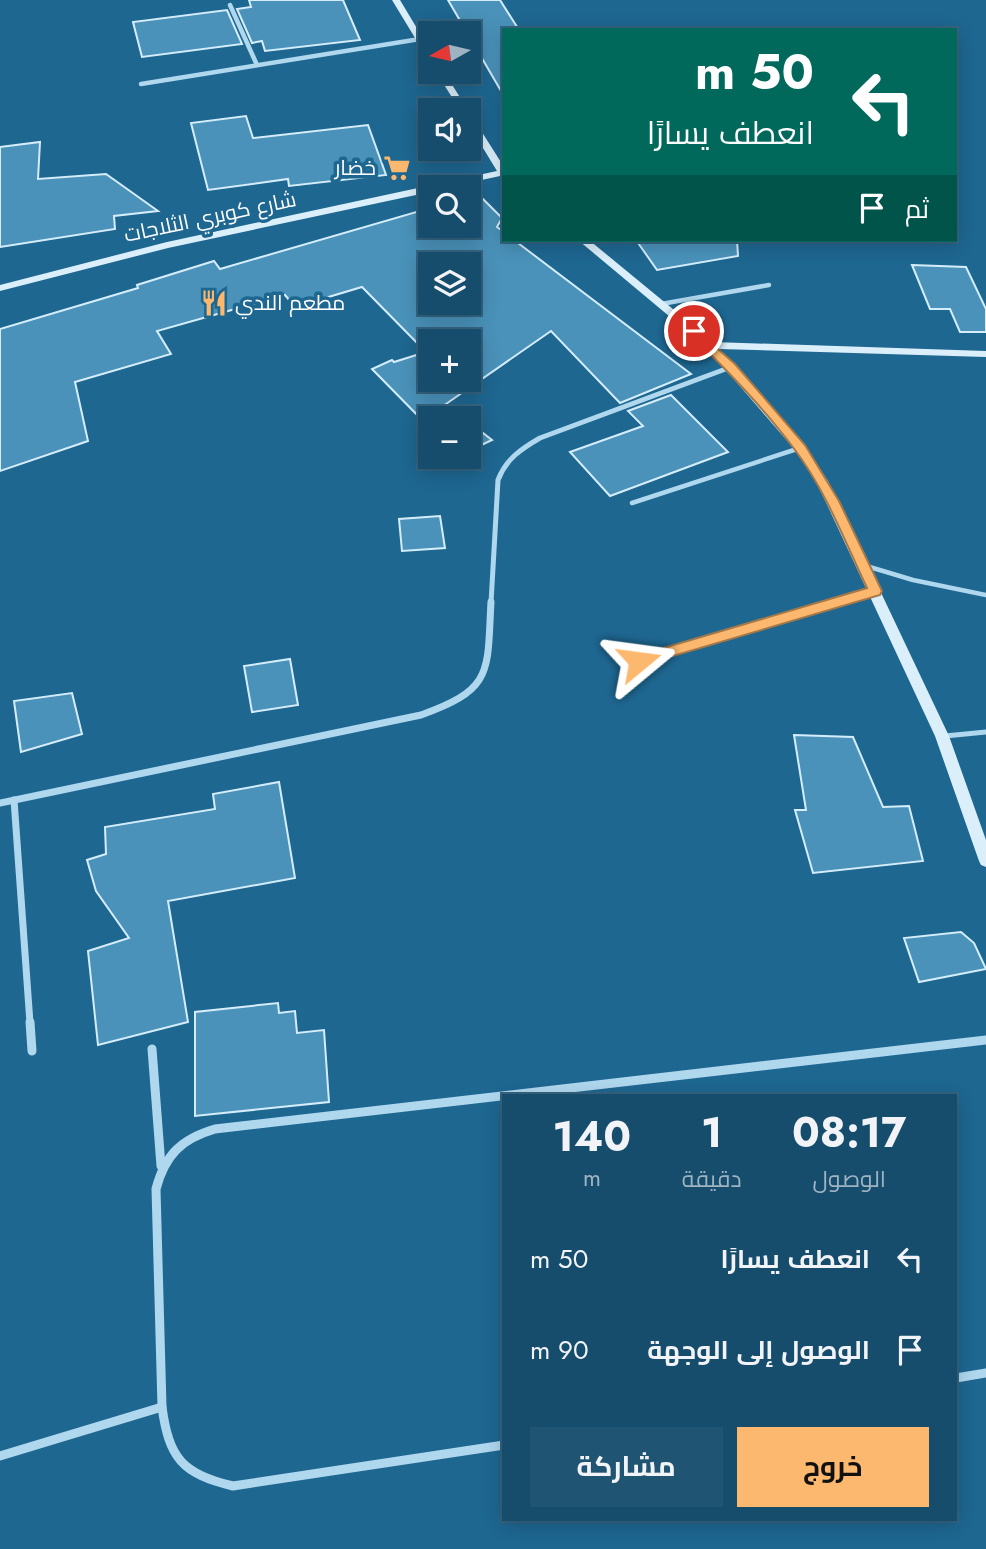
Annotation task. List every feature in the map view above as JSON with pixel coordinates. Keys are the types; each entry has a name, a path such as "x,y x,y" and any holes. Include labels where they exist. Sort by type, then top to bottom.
{"street":[{"path":"396,0 418,36"},
{"path":"230,5 257,65"},
{"path":"141,84 418,39"},
{"path":"481,138 502,172"},
{"path":"481,178 502,174"},
{"name":"شارع كوبري الثلاجات","path":"0,288 167,245 418,191"},
{"path":"585,242 710,345 800,448 822,481 942,736 986,861"},
{"path":"710,345 986,354"},
{"path":"0,803 421,715 452,705 483,681 488,666 498,480 503,465 519,450 540,438 731,367"},
{"path":"14,800 32,1051"},
{"path":"518,1094 986,1040"},
{"path":"152,1049 161,1167 156,1189 162,1408 165,1437 179,1463 204,1480 233,1486 502,1445"},
{"path":"161,1167 174,1148 193,1134 215,1129 502,1096"},
{"path":"957,1378 986,1373"},
{"path":"0,1455 162,1408"}],"lane":[{"path":"661,304 769,285"},
{"path":"632,503 800,448"},
{"path":"863,565 913,580 986,595"},
{"path":"639,661 875,591"},
{"path":"942,736 986,732"}],"building":[{"path":"249,0 343,0 360,40 265,51 262,41 252,43 237,9 251,7"},
{"path":"448,0 500,0 518,28 502,28 502,93 481,57 481,21 460,21"},
{"path":"227,10 242,44 142,57 133,22"},
{"path":"246,116 253,138 368,125 386,175 289,186 288,179 208,190 191,123"},
{"path":"40,142 38,179 106,174 158,211 114,216 115,229 0,247 0,147"},
{"path":"481,197 502,218 497,227 502,231 502,242 517,242 691,374 620,403 551,331 481,380 481,329 418,329 418,344 362,287 295,307 285,295 157,331 171,354 75,382 88,441 0,471 0,329 138,288 137,285 214,261 220,269 418,211 418,238 481,238"},
{"path":"637,242 737,242 738,256 657,270"},
{"path":"912,265 966,267 986,309 986,332 960,332 950,309 930,309"},
{"path":"418,354 418,392 463,392 446,404 449,406 418,406 418,416 372,369 392,360 394,362"},
{"path":"671,395 728,452 610,496 570,452 643,426 628,411"},
{"path":"481,431 492,440 481,445"},
{"path":"440,516 445,548 402,551 399,519"},
{"path":"290,659 298,705 252,712 244,666"},
{"path":"72,693 82,734 21,752 14,701"},
{"path":"794,735 853,737 883,807 909,806 923,861 813,873 795,810 806,810"},
{"path":"279,782 295,878 168,901 188,1022 98,1045 88,951 129,938 96,891 87,860 106,854 105,827 215,809 213,794"},
{"path":"961,932 974,943 986,969 919,982 904,938"},
{"path":"278,1003 279,1013 295,1011 297,1033 324,1030 329,1102 195,1116 195,1012"}],"place":[{"name":"خضار","path":"397,168"},
{"name":"مطعم الندي","path":"214,303"}],"route":[{"path":"639,661 875,591 833,501 800,448 731,367 694,331"}]}
